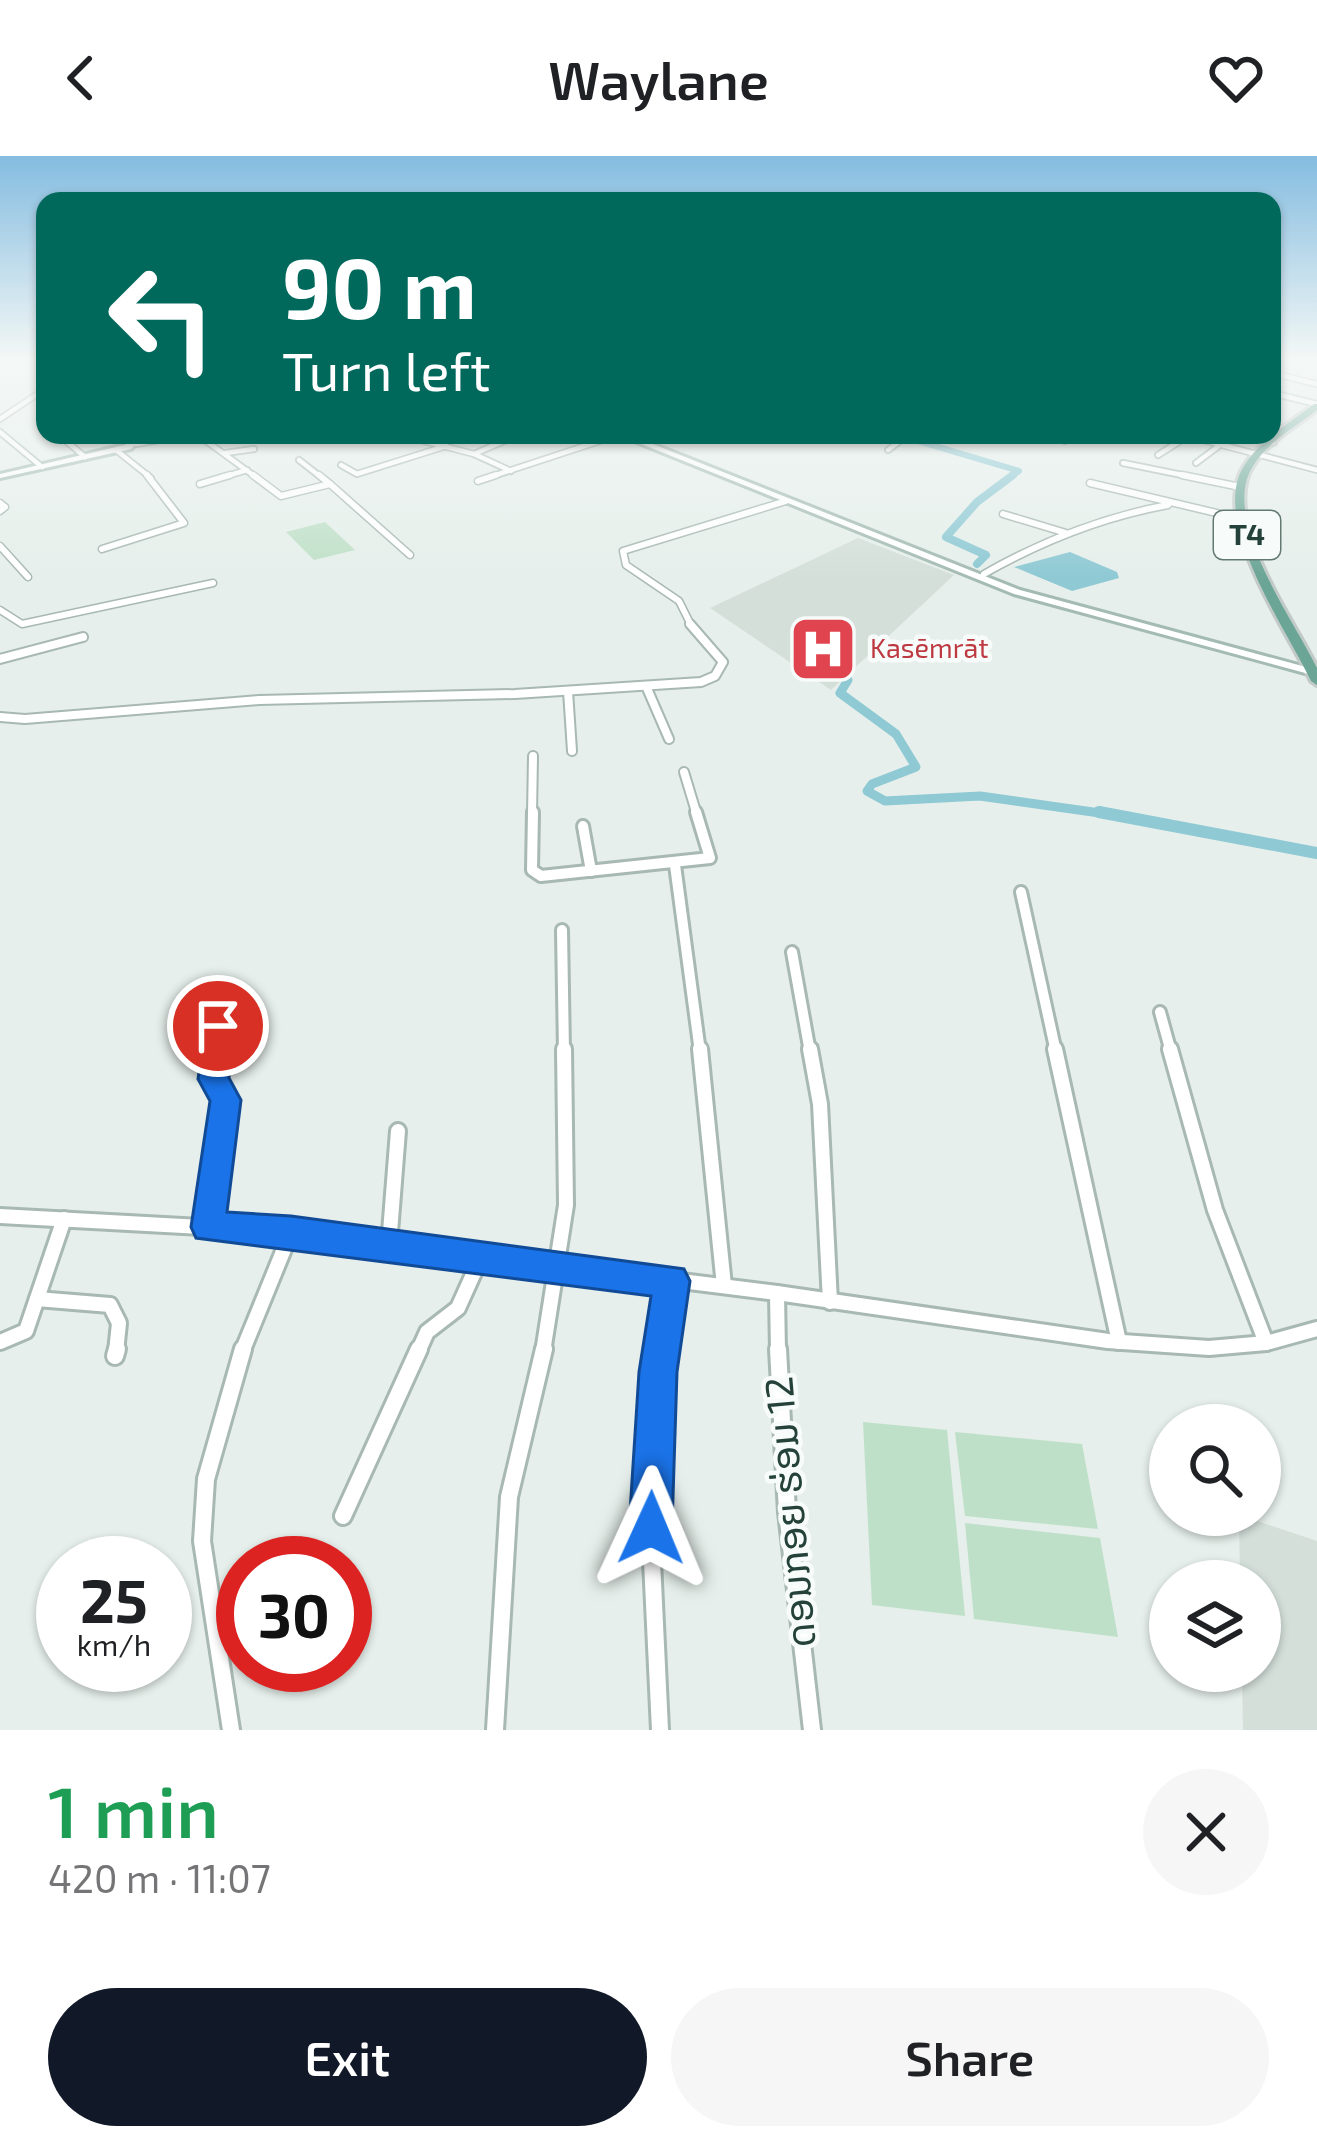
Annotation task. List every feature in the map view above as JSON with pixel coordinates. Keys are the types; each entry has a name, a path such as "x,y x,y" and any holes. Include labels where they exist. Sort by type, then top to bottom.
{"main road":[{"name":"T4","path":"1269,444 1240,487 1242,519 1257,560 1315,671"}],"street":[{"path":"1,432 42,466"},
{"path":"69,444 85,458"},
{"path":"0,476 128,444"},
{"path":"212,444 281,496 329,484"},
{"path":"440,444 511,471"},
{"path":"474,454 497,444"},
{"path":"478,481 593,444"},
{"path":"643,444 984,574 1315,671"},
{"path":"659,444 1017,592 1315,671"},
{"path":"888,450 896,444"},
{"path":"1158,455 1174,444"},
{"path":"1216,444 1317,470"},
{"path":"1196,463 1220,445"},
{"path":"341,465 357,474 446,446"},
{"path":"225,453 254,449"},
{"path":"102,549 184,523 158,484 116,450"},
{"path":"299,460 410,555"},
{"path":"1123,463 1240,487"},
{"path":"200,484 247,470"},
{"path":"1090,483 1168,506 1242,519"},
{"path":"0,717 25,719 310,697 568,691 709,680 723,662 696,636 679,601 626,565 624,548 786,501"},
{"path":"984,574 1119,512 1168,506"},
{"path":"1003,514 1070,534"},
{"path":"0,546 28,578"},
{"path":"0,610 22,624 212,583"},
{"path":"0,659 82,637"},
{"path":"646,686 670,739"},
{"path":"568,691 572,751"},
{"path":"533,756 532,870 542,876 704,860 712,853 684,772"},
{"path":"583,826 591,872"},
{"path":"674,865 698,1029 724,1286"},
{"path":"1021,892 1119,1342"},
{"path":"495,1730 508,1497 560,1266 566,1205 562,930"},
{"path":"792,952 820,1104 830,1302"},
{"path":"1160,1012 1215,1210 1266,1343"},
{"path":"208,1227 225,1100 214,1079 218,1026"},
{"path":"389,1245 398,1131"},
{"path":"0,1216 291,1232 1119,1342 1209,1348 1266,1343 1317,1329"},
{"path":"0,1342 23,1335 64,1219"},
{"path":"231,1730 202,1541 206,1479 250,1323 291,1232"},
{"path":"343,1516 427,1332 458,1308 481,1257"},
{"path":"660,1730 652,1637 650,1491 658,1372 671,1281"},
{"name":"ດອນກອຍ ຮ່ອມ 12","path":"777,1293 784,1474 812,1730"},
{"path":"37,1300 110,1305 118,1314 121,1330 115,1357"}],"shaded area":[{"name":"Kasēmrāt","path":"858,538 954,575 831,690 710,608"},
{"path":"1281,1529 1317,1541 1317,1730 1243,1730 1242,1692 1281,1692 1281,1560 1240,1560 1239,1536 1281,1536"}],"green space":[{"path":"325,522 355,550 314,560 286,532"},
{"path":"863,1422 947,1430 965,1616 872,1605"},
{"path":"955,1432 1082,1444 1098,1529 965,1516"},
{"path":"965,1523 1100,1538 1118,1637 974,1619"}],"water":[{"path":"1070,552 1117,572 1119,578 1072,591 1014,567"}],"waterway":[{"path":"928,444 1019,471 1009,478"},
{"path":"1009,478 1013,475"},
{"path":"977,564 986,555 946,537 977,502 1009,478"},
{"path":"848,680 840,693 896,734 916,767 872,784 867,791 885,801 980,796 1114,815"},
{"path":"1099,812 1317,853"}],"place":[{"name":"Kasēmrāt","path":"823,649"}],"route":[{"path":"218,1026 214,1079 225,1100 208,1227 291,1232 671,1281 658,1372 651,1528"}]}
